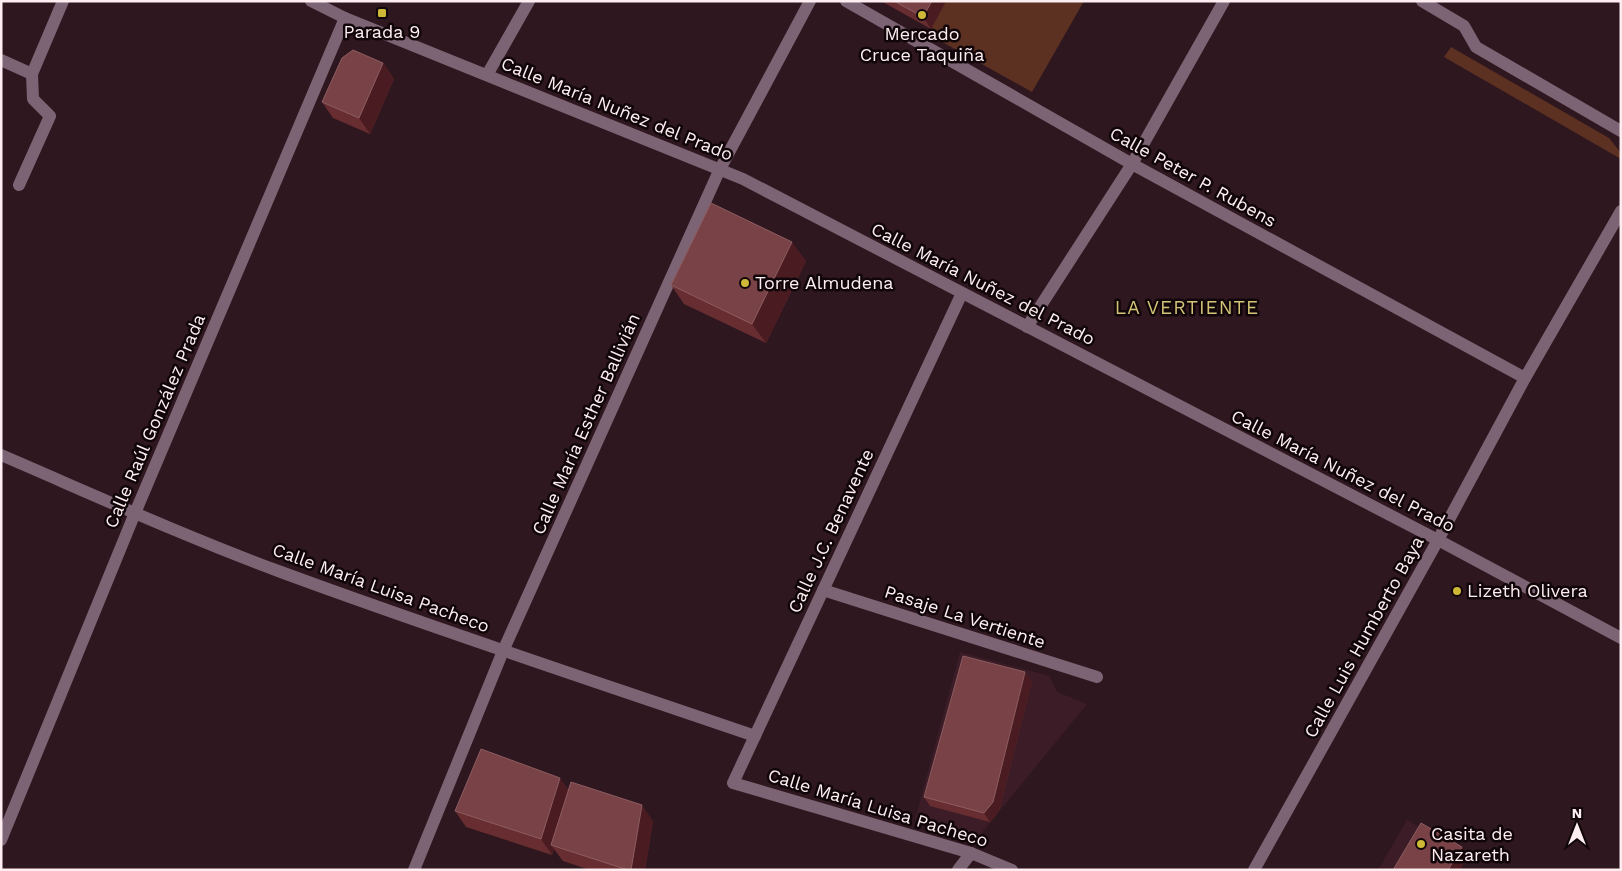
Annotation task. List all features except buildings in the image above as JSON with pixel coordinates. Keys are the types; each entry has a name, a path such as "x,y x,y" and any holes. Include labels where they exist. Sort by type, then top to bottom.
{"street":[{"path":"19,185 50,116 33,99 32,74 63,1"},
{"name":"Calle María Nuñez del Prado","path":"311,1 346,18 743,179 1438,540 1621,638"},
{"path":"487,75 529,1"},
{"name":"Calle María Esther Ballivián","path":"414,870 503,651 719,170 810,1"},
{"name":"Calle Peter P. Rubens","path":"846,1 1132,164 1525,378"},
{"path":"1027,327 1132,164 1224,1"},
{"path":"1422,1 1464,26 1476,47 1621,130"},
{"name":"Calle Raúl González Prada","path":"1,840 135,513 346,18"},
{"path":"1,60 32,74"},
{"name":"Calle Luis Humberto Baya","path":"1254,870 1438,540 1525,378 1621,211"},
{"name":"Calle J.C. Benavente","path":"733,783 962,293"},
{"name":"Calle María Luisa Pacheco","path":"1,455 135,513 280,571 503,651 755,736"},
{"name":"Pasaje La Vertiente","path":"823,590 1096,677"},
{"name":"Calle María Luisa Pacheco","path":"733,783 971,853 1012,870"},
{"path":"958,870 971,853"}],"shaded area":[{"path":"946,1 1084,1 1032,92 928,34"},
{"path":"1451,47 1609,138 1621,153 1621,159 1444,57"},
{"path":"960,652 1049,676 1057,692 1087,704 979,836 915,820"},
{"name":"Casita de Nazareth","path":"1407,820 1469,856 1460,870 1378,870"}],"place":[{"name":"Parada 9","path":"382,13"},
{"name":"Mercado Cruce Taquiña","path":"922,15"},
{"name":"Torre Almudena","path":"745,283"},
{"name":"Lizeth Olivera","path":"1457,591"},
{"name":"Casita de Nazareth","path":"1421,844"}],"district":[{"name":"LA VERTIENTE","path":"1187,307"}]}
